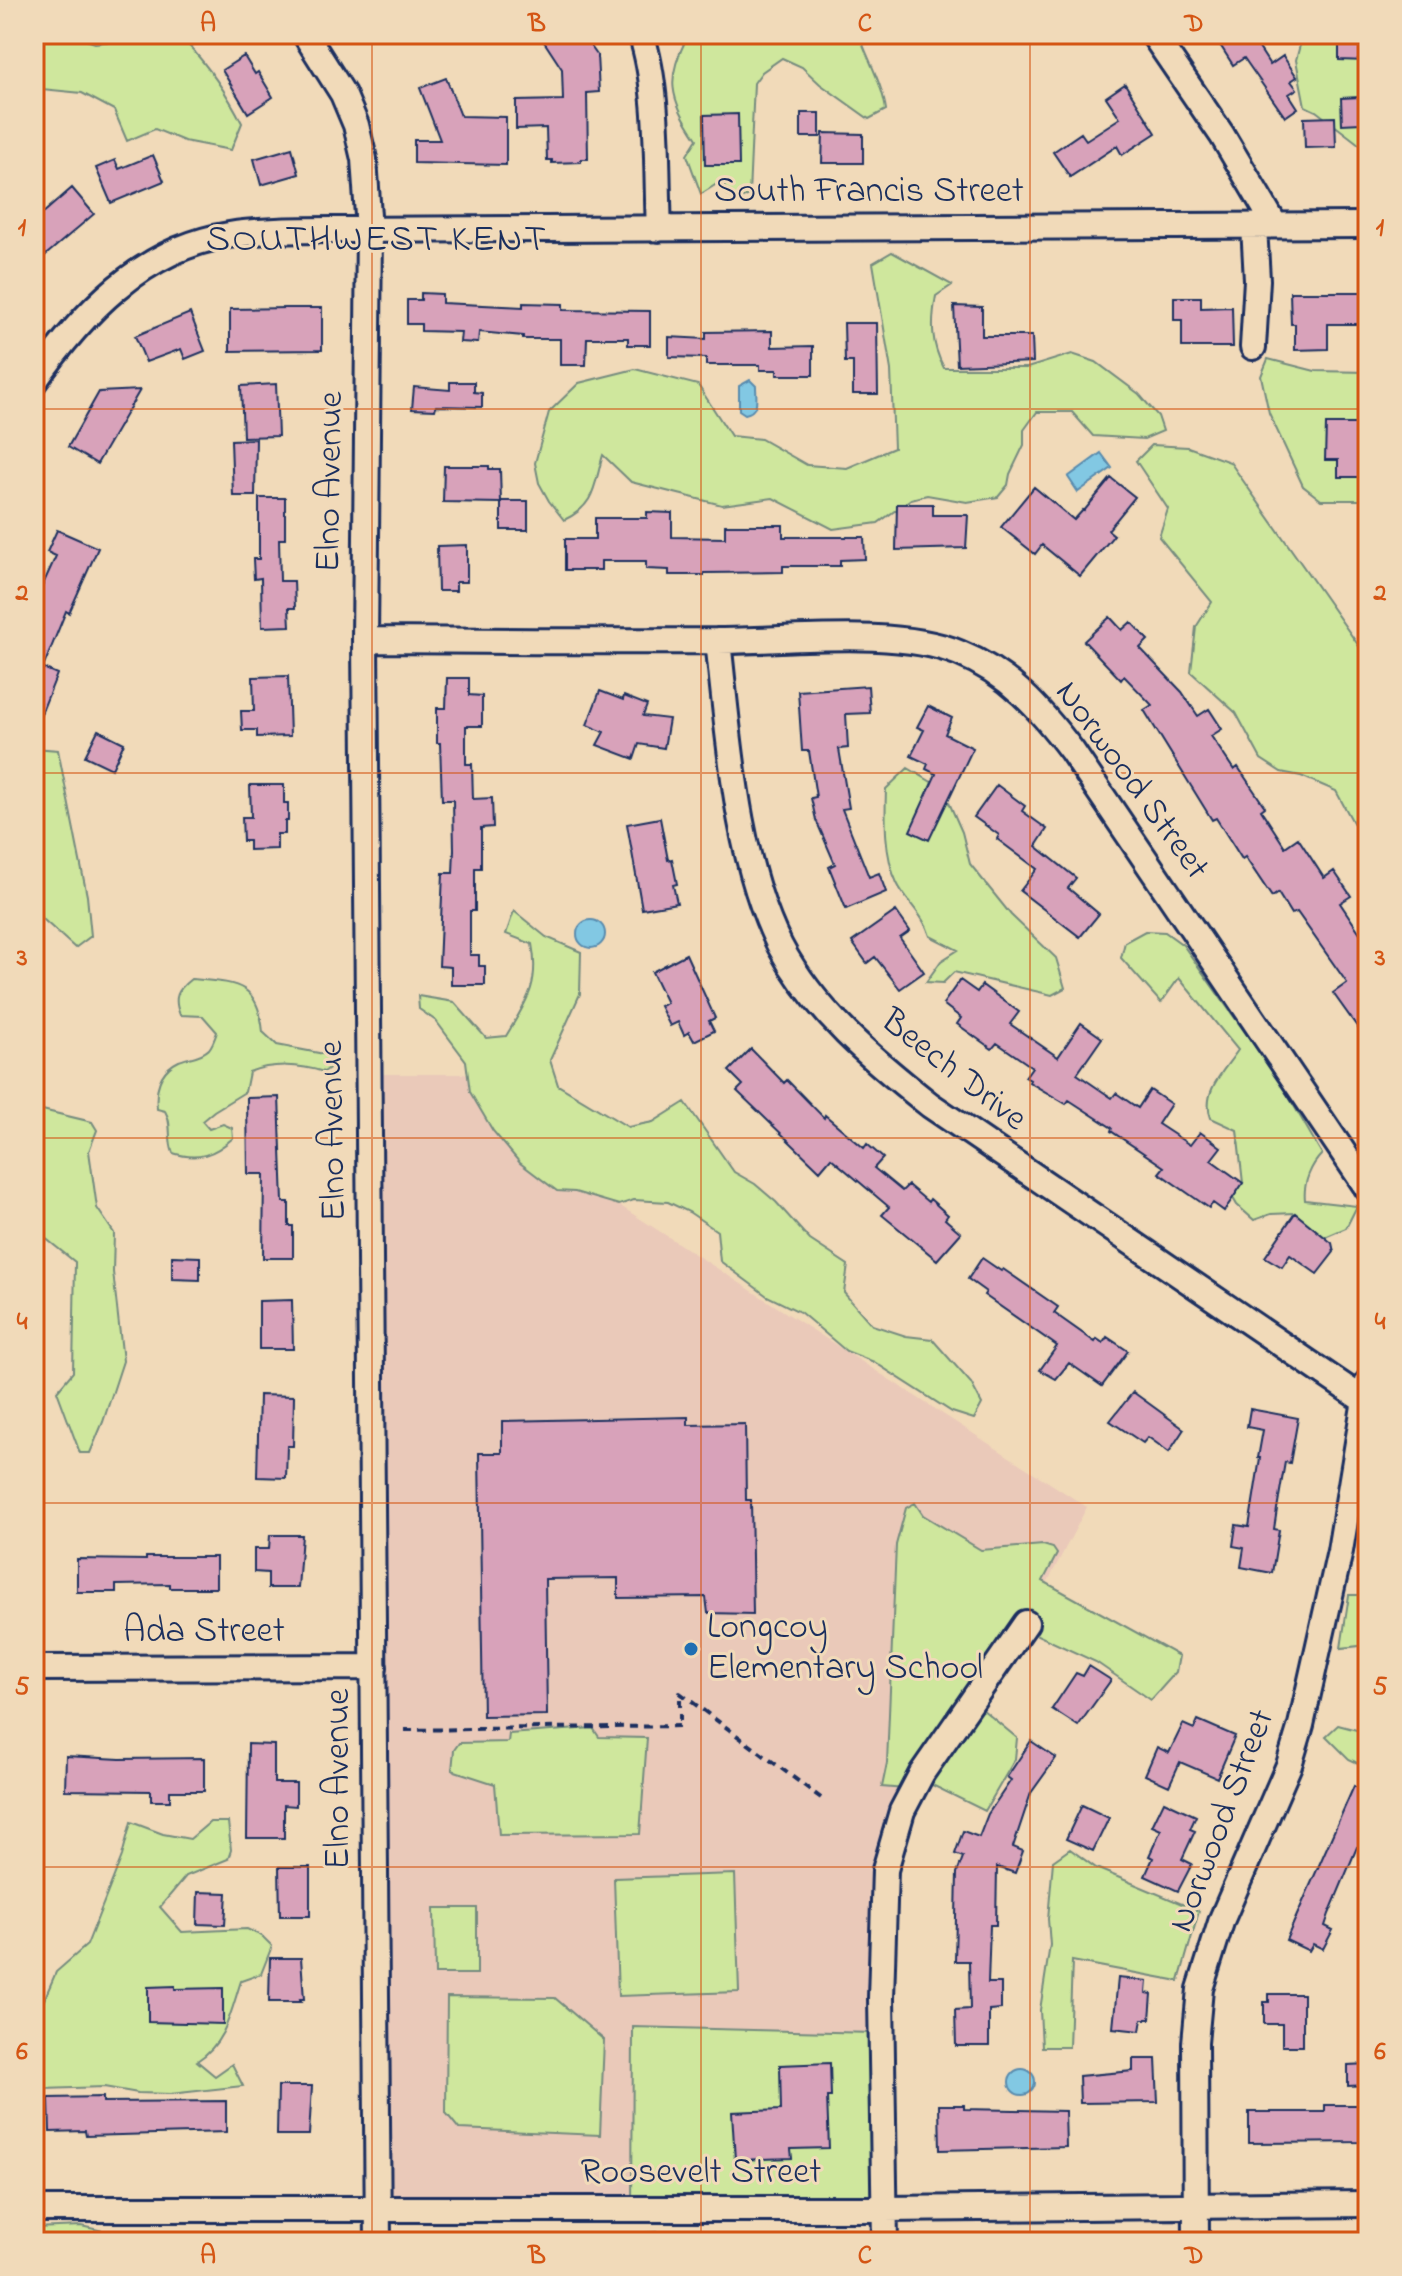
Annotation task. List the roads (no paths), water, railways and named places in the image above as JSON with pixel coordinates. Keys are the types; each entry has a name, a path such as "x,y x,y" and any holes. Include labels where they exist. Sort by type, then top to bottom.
{"street":[{"name":"Elno Avenue","path":"305,34 343,94 356,125 364,159 369,230 365,640 378,2242"},
{"path":"641,34 653,101 659,229"},
{"path":"1153,34 1222,135 1264,226 1253,347"},
{"name":"South Francis Street","path":"34,382 88,312 128,277 177,250 226,235 295,230 1368,225"},
{"name":"Norwood Street","path":"365,640 876,638 917,642 958,652 1003,676 1043,712 1072,751 1368,1189"},
{"name":"Beech Drive","path":"718,641 742,820 760,897 781,947 807,988 832,1017 880,1065 930,1105 1366,1392"},
{"name":"Norwood Street","path":"1196,2242 1195,2043 1200,1989 1222,1919 1289,1765 1301,1725 1340,1551 1366,1392"},
{"path":"885,2242 881,1998 885,1870 902,1811 922,1773 1026,1623"},
{"name":"Ada Street","path":"34,1668 374,1667"},
{"name":"Roosevelt Street","path":"34,2209 885,2209 1368,2204"}],"water":[{"path":"750,380 756,386 756,403 753,410 745,414 739,410 739,386"},
{"path":"1101,453 1112,468 1078,492 1068,477"},
{"path":"591,920 601,924 605,934 601,944 591,948 581,944 577,934 581,924"},
{"path":"1022,2069 1031,2073 1035,2082 1031,2091 1022,2095 1013,2091 1009,2082 1013,2073"}],"place":[{"name":"Longcoy Elementary School","path":"691,1649"}],"district":[{"name":"SOUTHWEST KENT","path":"377,241"}]}
